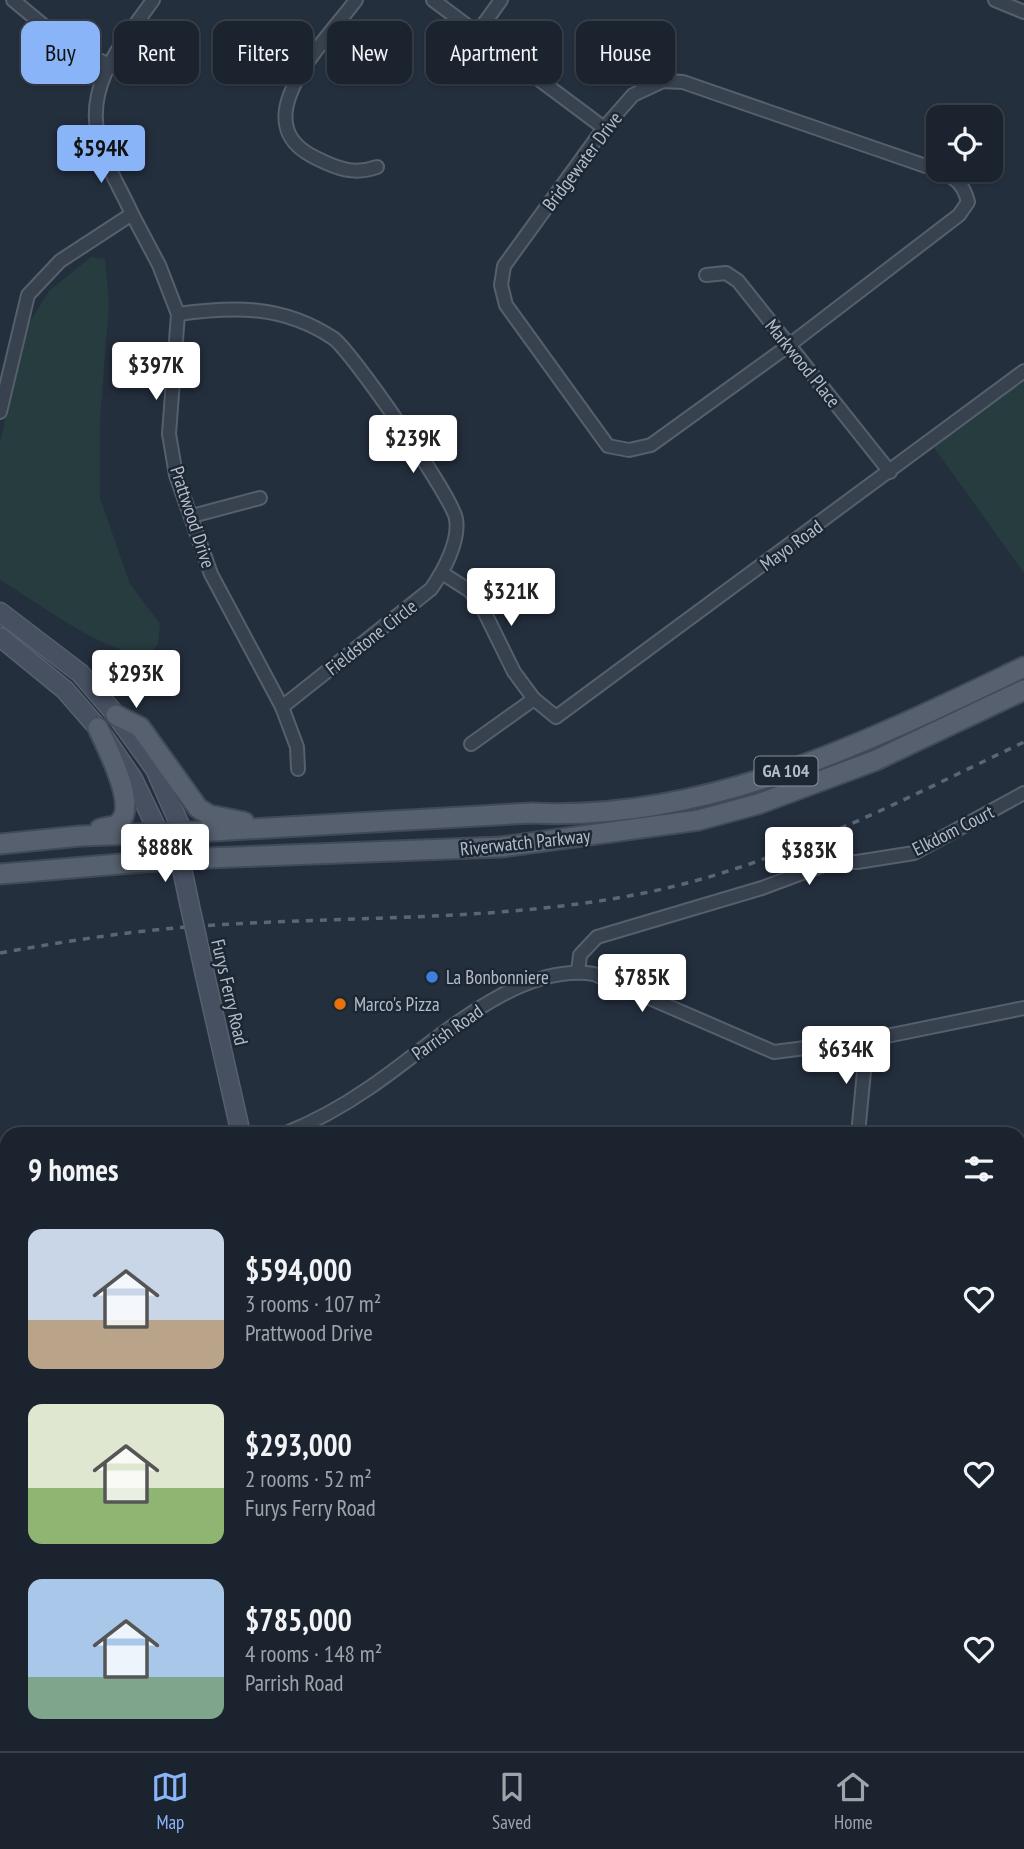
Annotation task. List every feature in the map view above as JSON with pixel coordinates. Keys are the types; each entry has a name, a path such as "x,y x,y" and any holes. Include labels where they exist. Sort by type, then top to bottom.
{"main road":[{"path":"0,612 80,673 116,715 155,769 183,832"},
{"name":"Furys Ferry Road","path":"0,637 65,690 98,728 133,779 158,831 180,859"},
{"name":"Riverwatch Parkway","path":"0,844 158,831 272,828 532,813 579,815 694,797 756,782 870,740 1024,667"},
{"name":"Riverwatch Parkway","path":"0,874 180,859 500,847 699,820 758,804 874,761 1024,690"},
{"path":"116,715 140,727 198,808 209,815 272,828"},
{"path":"80,836 116,825 123,817 119,775 98,728"},
{"name":"Furys Ferry Road","path":"183,832 180,859 239,1127"}],"street":[{"path":"13,0 66,44 107,64"},
{"name":"Prattwood Drive","path":"153,0 107,64 100,82 95,113 99,142 159,265 178,314 169,434 176,475 211,574 282,707 298,747 298,769"},
{"path":"356,0 290,88 284,117 288,135 303,152 336,168 359,173 377,167"},
{"path":"433,0 463,21"},
{"path":"486,21 501,0"},
{"path":"995,0 1024,12"},
{"name":"Bridgewater Drive","path":"663,81 683,82 957,179 965,189 968,202 959,215 788,346 652,445 629,450 608,446 506,305 501,285 504,266 604,128 633,95 647,86 663,81"},
{"path":"546,84 604,128"},
{"path":"0,412 29,295 60,261 132,214"},
{"name":"Markwood Place","path":"706,275 726,273 738,281 890,472"},
{"name":"Fieldstone Circle","path":"178,314 228,307 254,308 300,322 335,339 412,443 450,500 457,521 442,573 414,604 282,707"},
{"name":"Mayo Road","path":"534,699 556,716 890,472 1024,370"},
{"path":"192,516 260,498"},
{"path":"442,573 470,591 484,611 514,672 534,699 471,744"},
{"name":"Elkdom Court","path":"578,972 580,955 597,937 762,888 832,862 857,862 914,853 1024,793"},
{"name":"Parrish Road","path":"297,1127 369,1089 492,1001 535,982 578,972 594,974 774,1052 867,1040 1024,1008"},
{"path":"859,1127 867,1040"}],"green space":[{"path":"91,257 105,259 109,304 100,420 100,498 130,584 160,624 158,644 146,658 89,635 0,580 0,443 27,326 49,291"},
{"path":"1024,378 1024,573 932,445"}],"railway":[{"path":"0,953 162,929 478,914 634,895 736,869 785,851 882,810 1024,742"}],"place":[{"name":"La Bonbonniere","path":"432,977"},
{"name":"Marco's Pizza","path":"340,1004"}]}
